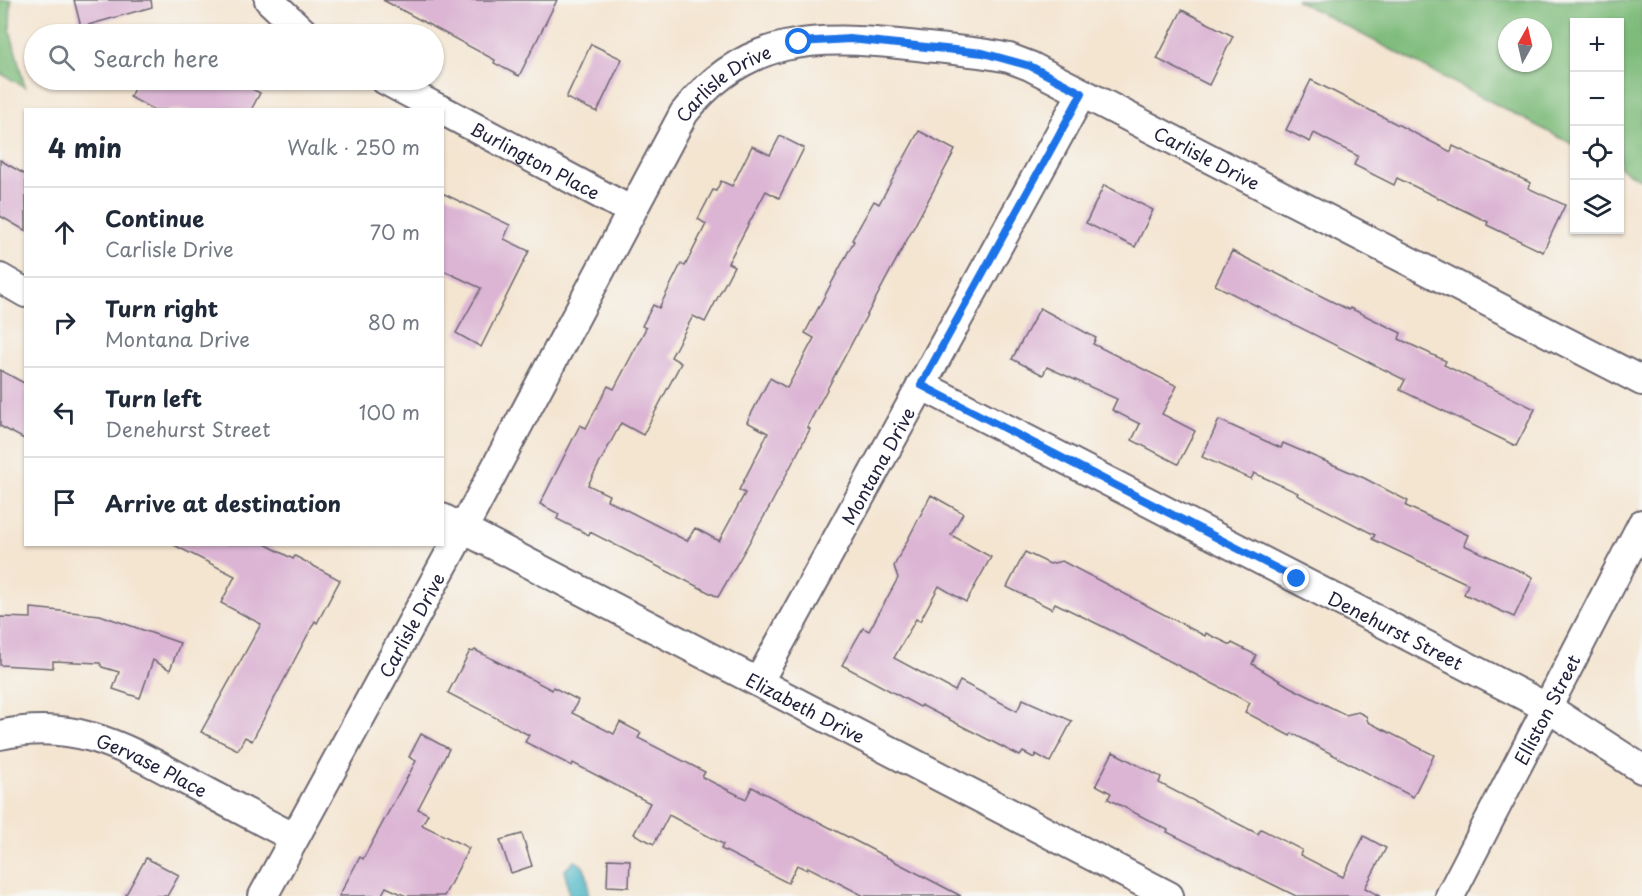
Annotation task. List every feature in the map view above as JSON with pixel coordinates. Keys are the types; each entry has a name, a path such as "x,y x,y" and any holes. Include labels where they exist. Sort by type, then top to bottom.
{"street":[{"path":"269,0 294,24"},
{"name":"Carlisle Drive","path":"444,541 684,113 700,93 733,66 775,47 850,39 983,53 1030,66 1642,381"},
{"name":"Burlington Place","path":"404,90 438,108"},
{"name":"Montana Drive","path":"759,681 1082,93"},
{"name":"Burlington Place","path":"444,111 630,210"},
{"path":"0,278 24,292"},
{"name":"Denehurst Street","path":"921,385 1548,708 1642,769"},
{"name":"Elizabeth Drive","path":"453,523 1169,896"},
{"name":"Elliston Street","path":"1450,896 1642,524"},
{"name":"Carlisle Drive","path":"263,896 441,546"},
{"name":"Gervase Place","path":"0,735 57,729 106,740 293,837"}],"green space":[{"path":"0,0 11,0 10,30 24,86 0,73"},
{"path":"1296,0 1642,0 1642,180 1624,170 1624,18 1570,18 1570,143"}],"water":[{"path":"574,861 585,870 588,880 588,896 569,896 565,870"}],"building":[{"path":"74,0 151,0 152,7 92,24 80,24"},
{"path":"383,0 557,0 519,76 494,63 495,60 444,33 444,24 428,24"},
{"path":"1182,10 1233,36 1209,85 1157,59"},
{"path":"591,44 622,59 597,112 566,98"},
{"path":"1311,80 1451,152 1453,146 1531,183 1528,188 1565,205 1543,252 1487,225 1488,222 1397,178 1394,185 1354,165 1358,156 1314,133 1310,142 1286,130"},
{"path":"133,90 254,90 260,93 252,108 150,108 130,97"},
{"path":"919,131 955,150 807,427 810,429 770,506 718,597 590,532 589,535 557,519 559,514 540,504 580,425 586,428 608,386 614,389 646,328 642,326 653,305 659,308 681,264 685,266 706,224 698,219 713,190 716,191 721,181 732,186 752,146 770,155 780,136 804,148 779,198 766,191 728,263 734,266 705,322 693,316 671,357 681,363 643,435 621,423 588,485 609,495 607,500 687,541 695,528 719,541 745,493 739,490 768,433 747,422 770,378 787,388 814,338 805,333 854,241 852,240 874,201 879,204"},
{"path":"0,160 24,174 24,230 0,216"},
{"path":"1104,185 1153,210 1135,247 1086,223"},
{"path":"444,194 510,225 504,239 529,251 481,347 456,333 481,288 444,271"},
{"path":"1232,251 1349,310 1350,308 1401,333 1399,339 1446,361 1444,365 1535,409 1516,446 1400,390 1405,380 1215,285"},
{"path":"1040,308 1096,338 1093,344 1177,386 1162,414 1195,431 1178,464 1132,440 1140,424 1112,410 1117,399 1047,367 1043,375 1012,359"},
{"path":"0,370 24,383 24,439 0,426"},
{"path":"1219,420 1281,448 1283,443 1364,478 1408,501 1406,506 1468,535 1464,545 1533,577 1514,617 1464,594 1468,584 1372,539 1375,535 1297,495 1298,493 1254,473 1251,479 1202,457"},
{"path":"931,495 963,513 951,535 991,557 966,602 939,586 920,621 916,619 894,658 955,691 960,681 1017,711 1023,699 1072,721 1050,762 1036,754 1034,758 1023,752 1020,756 921,705 920,707 842,665 863,628 869,631 898,578 894,566"},
{"path":"176,546 269,546 293,559 295,556 340,580 317,623 315,621 252,741 245,737 238,750 201,732 261,624 221,603 235,576"},
{"path":"1025,552 1050,564 1062,561 1205,636 1206,633 1231,645 1232,643 1256,655 1252,664 1290,687 1346,715 1358,712 1366,716 1368,722 1434,755 1413,797 1292,733 1290,736 1245,712 1250,703 1116,633 1055,603 1052,609 1007,587"},
{"path":"31,608 100,615 180,643 170,670 153,660 140,698 113,689 119,672 102,667 100,663 53,661 53,668 0,665 0,617 31,618"},
{"path":"475,650 552,690 553,687 578,700 572,713 614,734 620,722 641,733 638,738 705,772 702,777 746,799 752,787 961,896 864,896 808,867 807,870 797,865 788,883 721,849 723,844 669,815 654,844 634,834 650,803 573,763 572,766 525,742 529,735 448,693 470,651"},
{"path":"421,734 449,749 418,809 428,814 422,825 469,848 444,896 406,896 386,887 381,896 339,896 360,857 363,859 416,761 409,757"},
{"path":"1113,752 1161,777 1159,783 1258,834 1261,829 1302,850 1300,855 1343,877 1364,836 1386,848 1365,888 1380,896 1296,896 1167,832 1168,830 1108,799 1111,793 1096,785"},
{"path":"522,834 532,866 511,873 500,840"},
{"path":"146,858 179,875 167,896 125,896"},
{"path":"608,859 630,860 629,887 607,886"}],"route":[{"path":"799,42 850,39 983,53 1009,58 1030,66 1082,93 921,385 1297,579"}]}
